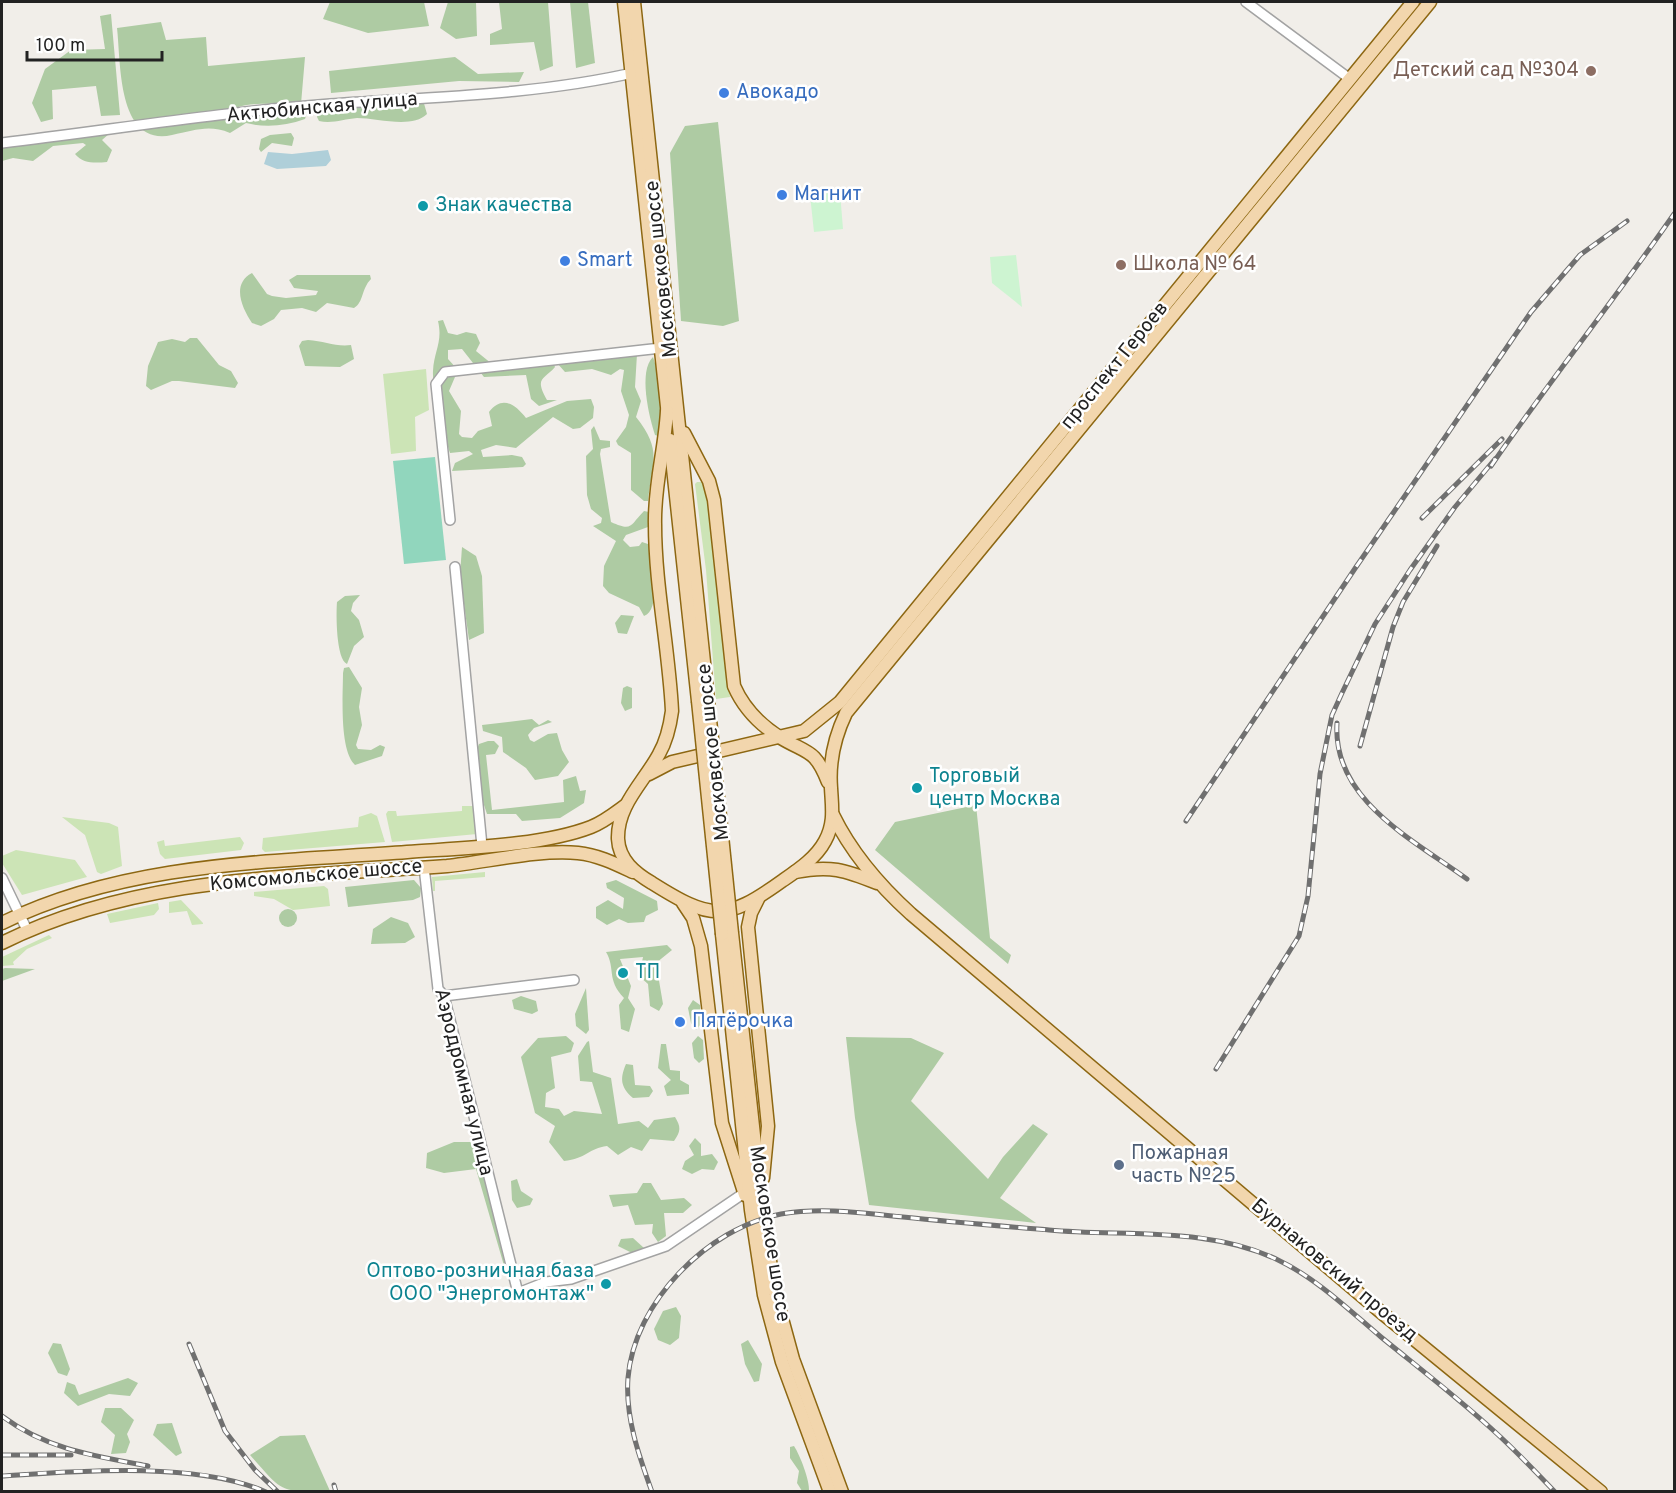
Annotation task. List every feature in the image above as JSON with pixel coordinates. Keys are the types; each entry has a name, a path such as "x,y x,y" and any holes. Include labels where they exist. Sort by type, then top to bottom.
{"main road":[{"name":"Московское шоссе","path":"624,2 637,72 756,1210 773,1332 830,1491"},
{"name":"Московское шоссе","path":"634,2 637,72 661,348 672,410"},
{"name":"проспект Героев","path":"782,738 816,723 840,702 1413,2"},
{"name":"проспект Героев","path":"831,788 831,762 838,729 846,713 1430,2"},
{"path":"672,410 709,481 714,500 734,686 742,703 752,715 782,738 812,754 822,766 831,788 833,815 824,843 795,872 758,899 725,912 696,909 635,873 623,857 618,840 620,823 626,805 645,777 668,734 672,711 655,527 658,474 672,410"},
{"path":"645,777 672,762 782,738"},
{"name":"Комсомольское шоссе","path":"2,923 20,914 96,888 148,876 241,865 482,846 576,832 603,821 626,805"},
{"path":"833,815 842,833 877,883"},
{"name":"Комсомольское шоссе","path":"2,943 27,930 93,906 204,885 577,853 607,860 635,873"},
{"path":"795,872 820,867 843,869 877,883"},
{"name":"Бурнаковский проезд","path":"877,883 1382,1313 1601,1491"},
{"path":"756,1210 768,1126 748,927 758,899"},
{"path":"683,902 693,918 701,946 722,1122 744,1193 756,1210"},
{"name":"Московское шоссе","path":"756,1210 783,1329 842,1491"}],"street":[{"path":"1246,2 1350,79"},
{"name":"Актюбинская улица","path":"2,143 328,105 424,99 603,80 637,72"},
{"path":"450,520 436,384 445,372 661,348"},
{"path":"455,567 482,846"},
{"name":"Аэродромная улица","path":"424,867 438,989 444,996 518,1293 546,1282 571,1279 666,1246 744,1193"},
{"path":"3,883 27,930"},
{"path":"444,996 574,980"}],"green space":[{"path":"330,2 424,2 429,26 368,33 323,19"},
{"path":"448,2 476,2 477,36 456,39 440,28"},
{"path":"499,2 548,2 553,66 540,71 534,42 490,45 490,34 502,29"},
{"path":"570,2 588,2 595,63 576,68"},
{"path":"111,14 120,115 101,116 96,86 52,90 53,119 41,122 32,103 45,69 71,50 105,49 100,16"},
{"path":"161,22 166,40 206,37 208,66 305,57 301,104 246,105 226,112 218,119 270,117 302,109 307,113 305,119 276,125 246,123 230,133 208,129 172,135 154,135 141,128 131,116 125,99 117,28"},
{"path":"455,57 478,74 524,72 519,82 459,81 331,93 329,71"},
{"path":"423,100 427,114 413,121 394,122 357,118 324,122 319,121 317,117 319,109"},
{"path":"718,122 739,321 723,326 681,321 670,153 685,126"},
{"path":"105,126 110,133 102,140 112,150 107,162 90,162 78,157 75,154 86,145 83,143 53,146 33,161 13,158 2,161 2,140"},
{"path":"291,133 294,138 292,146 272,143 261,152 259,149 261,139 270,135"},
{"path":"840,192 843,229 814,232 810,195"},
{"path":"1016,255 1022,307 992,283 990,257"},
{"path":"252,273 267,294 286,298 316,295 318,291 294,288 289,280 297,275 370,275 371,279 354,308 327,303 316,312 302,308 281,310 274,319 261,326 252,323 240,296 242,283"},
{"path":"443,320 448,333 476,334 480,343 476,351 492,364 553,362 555,367 544,377 541,387 547,400 557,400 539,406 531,399 526,375 484,377 462,349 448,350 448,359 458,370 449,391 461,411 459,434 462,437 472,438 478,431 492,426 489,412 504,403 513,405 526,418 567,401 591,399 594,407 593,418 580,428 573,429 553,417 516,448 496,445 481,450 483,457 512,455 522,457 526,464 523,467 452,471 455,463 473,454 469,451 450,453 439,412 433,371 439,341 438,321"},
{"path":"190,338 197,338 219,365 231,371 238,383 235,388 179,381 172,381 151,390 146,386 148,366 158,342 172,339 185,342"},
{"path":"302,341 351,345 354,359 340,367 305,366 299,346"},
{"path":"599,349 634,349 637,354 635,387 641,401 636,417 650,439 654,457 648,501 644,501 631,490 631,453 618,445 616,441 626,427 629,415 621,391 624,370 620,369 611,375 592,369 565,372 557,363 560,356"},
{"path":"653,357 663,389 661,437 655,435 646,394 646,373"},
{"path":"426,369 429,410 415,417 416,451 391,454 383,374"},
{"path":"594,426 600,440 610,441 610,447 601,449 600,454 611,522 627,527 644,511 649,512 648,527 626,535 623,540 630,547 639,546 642,542 651,545 654,595 650,612 644,616 639,607 609,593 603,586 604,566 616,541 593,526 601,523 602,518 591,509 587,495 586,456 593,449 591,430"},
{"path":"435,457 446,560 404,564 393,461"},
{"path":"703,482 711,514 730,697 716,699 706,570 695,484"},
{"path":"462,547 476,556 482,576 484,633 469,640 460,575"},
{"path":"360,595 353,603 351,611 359,620 364,637 354,646 347,664 343,660 339,645 337,602 345,596"},
{"path":"621,615 634,616 627,634 618,633 615,623"},
{"path":"349,667 362,688 359,707 362,725 356,745 358,749 371,750 380,745 385,747 382,756 355,765 346,747 343,722 343,673 344,668"},
{"path":"627,686 632,688 632,708 625,711 621,703 623,688"},
{"path":"532,719 539,725 548,720 552,722 534,728 528,735 534,742 548,734 557,733 562,750 569,762 558,776 535,780 526,768 503,752 502,737 483,731 482,725"},
{"path":"494,741 499,746 495,754 486,755 492,810 564,802 563,780 576,776 580,791 586,790 584,803 560,818 522,821 516,814 487,814 479,790 477,749 479,744"},
{"path":"976,805 990,938 1011,955 1008,964 875,850 895,822"},
{"path":"462,806 474,806 477,834 392,842 386,814 388,811 396,811 397,816 462,811"},
{"path":"371,813 377,816 385,842 265,852 262,849 263,838 358,827 359,817"},
{"path":"62,817 109,823 118,827 122,866 101,874 97,872 85,835"},
{"path":"240,837 244,843 241,850 165,859 160,854 157,842 164,840 165,846"},
{"path":"16,850 75,860 87,877 22,895 2,863 2,856"},
{"path":"485,872 485,877 435,881 435,891 433,891 432,877"},
{"path":"414,880 421,888 420,897 413,900 348,907 345,887"},
{"path":"616,880 657,901 658,910 646,916 644,922 628,923 619,919 607,925 596,918 596,907 608,900 623,909 624,898 607,888 606,883"},
{"path":"324,886 328,889 330,906 293,910 274,899 254,896 254,892"},
{"path":"181,900 203,924 192,925 187,911 169,913 169,902"},
{"path":"158,903 159,909 154,915 110,923 107,914"},
{"path":"284,909 292,909 297,914 295,925 284,927 279,922 279,914"},
{"path":"391,917 408,923 415,937 405,943 371,944 373,929"},
{"path":"49,935 52,938 27,949 13,962 14,965 2,966 2,957"},
{"path":"667,945 672,950 656,963 663,1004 659,1011 650,1006 648,984 639,976 643,957 620,959 631,986 628,998 635,1009 629,1032 621,1029 619,1005 624,998 613,980 606,952"},
{"path":"2,969 35,969 2,981"},
{"path":"586,988 589,1030 586,1034 576,1026 575,1014"},
{"path":"521,996 536,1001 538,1011 532,1014 514,1009 512,1000"},
{"path":"693,1000 700,1005 701,1024 696,1030 691,1023 688,1008"},
{"path":"566,1036 574,1043 571,1052 551,1057 555,1088 546,1093 545,1107 559,1109 564,1116 574,1111 602,1114 592,1082 580,1081 578,1056 589,1041 593,1072 611,1078 618,1124 639,1121 648,1128 654,1120 675,1117 679,1129 674,1141 650,1139 642,1151 631,1147 618,1155 607,1146 564,1161 549,1142 555,1126 535,1113 521,1057 538,1038"},
{"path":"698,1036 703,1040 704,1059 699,1063 694,1058 692,1043"},
{"path":"846,1037 911,1038 944,1053 911,1101 988,1179 1003,1157 1033,1124 1048,1134 1000,1198 1036,1223 869,1205 855,1118"},
{"path":"661,1044 666,1044 670,1070 680,1071 680,1080 689,1085 689,1094 667,1096 664,1086 671,1080 658,1068"},
{"path":"626,1064 633,1065 635,1085 650,1086 653,1091 649,1097 633,1098 623,1086 622,1078"},
{"path":"695,1138 701,1144 701,1156 712,1154 718,1162 714,1170 702,1169 692,1174 682,1169 685,1161 694,1155 689,1146"},
{"path":"454,1142 475,1142 512,1275 507,1276 476,1169 444,1173 426,1168 427,1153"},
{"path":"517,1179 521,1191 533,1199 530,1205 517,1208 512,1200 511,1181"},
{"path":"643,1183 651,1183 661,1200 684,1198 692,1205 683,1213 664,1213 666,1236 658,1242 652,1233 653,1224 635,1225 628,1205 613,1207 609,1195 637,1193"},
{"path":"633,1238 644,1248 643,1251 634,1254 618,1246 621,1239"},
{"path":"676,1307 681,1316 679,1338 670,1345 658,1340 654,1329 663,1311"},
{"path":"748,1340 762,1364 759,1381 754,1382 745,1364 741,1344"},
{"path":"53,1343 61,1344 70,1369 67,1376 58,1373 48,1353"},
{"path":"128,1378 138,1383 130,1396 109,1394 78,1406 64,1393 67,1382 75,1385 79,1395"},
{"path":"105,1408 121,1408 134,1420 127,1434 130,1442 126,1453 111,1454 115,1435 101,1422"},
{"path":"172,1423 182,1453 176,1456 153,1435 157,1424"},
{"path":"305,1435 330,1491 300,1491 283,1488 250,1455 280,1436"},
{"path":"794,1446 804,1468 809,1491 802,1491 797,1483 799,1471 790,1458 790,1447"}],"water":[{"path":"328,150 331,160 326,166 277,169 264,164 268,152 292,154"}],"railway":[{"path":"1491,466 1674,214"},
{"path":"1186,821 1531,312 1580,255 1627,221"},
{"path":"1422,518 1502,439"},
{"path":"1216,1069 1299,936 1308,896 1320,774 1332,715 1342,693 1375,624 1410,570 1455,507 1495,459"},
{"path":"1360,746 1393,627 1403,602 1437,546"},
{"path":"1337,723 1339,750 1348,774 1362,796 1401,833 1467,879"},
{"path":"652,1492 631,1422 628,1378 633,1350 644,1323 660,1297 679,1273 702,1252 727,1235 753,1222 781,1214 827,1211 1049,1230 1195,1237 1251,1249 1292,1267 1332,1295 1480,1419 1555,1492"},
{"path":"189,1344 225,1431 255,1470 278,1492"},
{"path":"2,1416 53,1444 148,1466"},
{"path":"2,1455 71,1455"},
{"path":"2,1476 136,1470 172,1472 238,1482 266,1492"},
{"path":"334,1485 336,1492"}],"place":[{"name":"Детский сад №304","path":"1591,71"},
{"name":"Авокадо","path":"724,93"},
{"name":"Магнит","path":"782,195"},
{"name":"Знак качества","path":"423,206"},
{"name":"Smart","path":"565,261"},
{"name":"Школа № 64","path":"1121,265"},
{"name":"Торговый центр Москва","path":"917,788"},
{"name":"ТП","path":"623,973"},
{"name":"Пятёрочка","path":"680,1022"},
{"name":"Пожарная часть №25","path":"1119,1165"},
{"name":"Оптово-розничная база ООО \"Энергомонтаж\"","path":"606,1284"}]}
